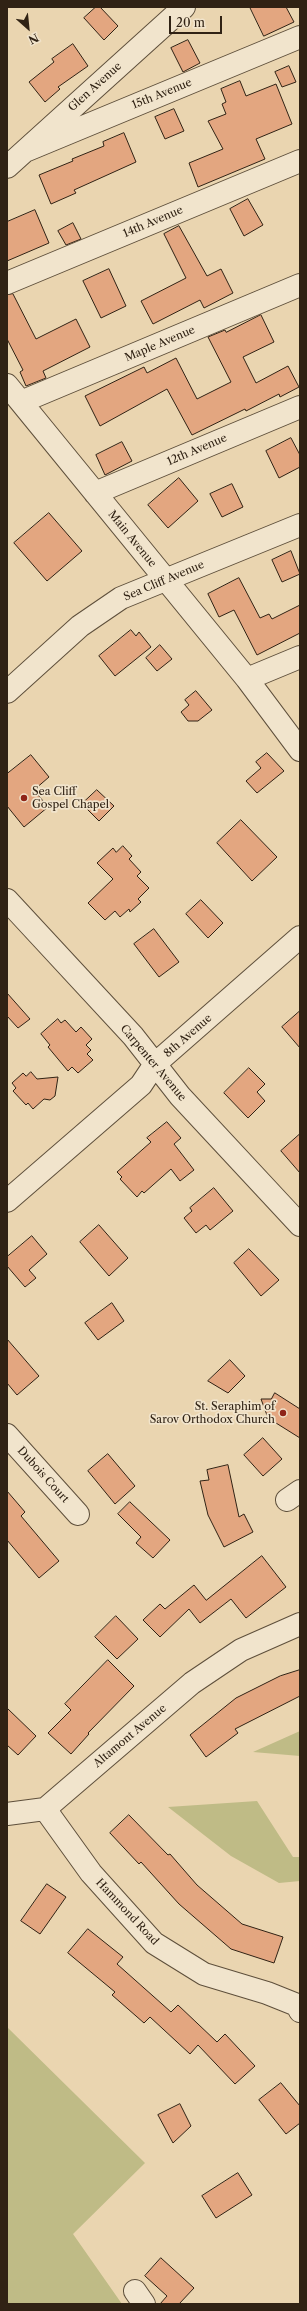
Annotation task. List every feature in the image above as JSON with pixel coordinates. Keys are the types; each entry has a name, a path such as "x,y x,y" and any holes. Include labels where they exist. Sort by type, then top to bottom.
{"street":[{"name":"Glen Avenue","path":"7,167 184,7"},
{"name":"15th Avenue","path":"25,151 300,37"},
{"name":"14th Avenue","path":"7,283 300,161"},
{"name":"Maple Avenue","path":"21,402 300,285"},
{"name":"Main Avenue","path":"7,385 247,679 300,750"},
{"name":"12th Avenue","path":"95,493 300,407"},
{"name":"Sea Cliff Avenue","path":"7,692 80,626 121,598 164,579 300,525"},
{"path":"247,679 300,657"},
{"name":"Carpenter Avenue","path":"7,900 133,1036 180,1096 299,1222"},
{"name":"8th Avenue","path":"7,1201 141,1085 155,1064 300,937"},
{"name":"Dubois Court","path":"7,1435 78,1514"},
{"name":"Altamont Avenue","path":"45,1809 192,1683 251,1645 300,1624"},
{"path":"7,1814 45,1809"},
{"name":"Hammond Road","path":"45,1809 91,1873 154,1944 204,1974 267,1993 299,2006"}],"shaded area":[{"path":"300,1731 300,1756 253,1752"},
{"path":"257,1801 293,1857 300,1857 300,1881 279,1883 231,1856 168,1807"},
{"path":"7,2027 145,2163 73,2234 122,2304 7,2304"}],"building":[{"path":"96,7 100,7 118,26 104,40 84,18"},
{"path":"250,7 286,7 294,22 264,36"},
{"path":"188,40 200,63 183,72 171,48"},
{"path":"73,44 88,66 58,87 60,89 45,102 29,82 54,62 52,59"},
{"path":"289,66 296,82 282,87 275,72"},
{"path":"240,81 246,96 276,84 292,124 256,139 265,159 198,187 189,163 223,149 208,121 226,114 222,104 226,102 221,89"},
{"path":"174,109 184,131 165,139 155,117"},
{"path":"124,133 136,162 74,190 76,193 51,204 39,175 104,146 103,142"},
{"path":"248,199 263,225 244,236 230,209"},
{"path":"35,210 49,243 7,261 7,222"},
{"path":"73,223 81,239 66,245 58,231"},
{"path":"179,226 207,276 221,269 233,293 204,308 200,300 153,324 141,301 186,278 164,234"},
{"path":"109,269 126,306 101,318 83,281"},
{"path":"13,294 36,339 76,319 90,347 43,371 46,378 26,386 20,372 23,370 7,339 7,295"},
{"path":"261,315 274,342 243,357 256,383 288,366 299,387 280,397 279,394 246,411 245,409 192,435 167,389 100,426 85,396 144,367 147,373 176,358 197,399 231,382 208,337 225,330 226,332"},
{"path":"291,438 300,455 300,467 279,478 266,451"},
{"path":"122,442 132,461 105,475 96,455"},
{"path":"179,478 198,501 168,528 148,505"},
{"path":"232,484 243,507 222,517 210,494"},
{"path":"49,513 82,551 47,581 14,543"},
{"path":"291,551 300,574 282,582 272,560"},
{"path":"239,578 260,618 269,614 272,619 300,605 300,633 257,655 234,610 219,617 208,594"},
{"path":"131,630 136,636 139,632 151,647 115,676 99,656"},
{"path":"160,645 172,659 157,671 146,658"},
{"path":"196,691 212,710 198,721 188,721 181,712 189,705 185,700"},
{"path":"267,753 284,771 257,793 246,781 261,768 256,762"},
{"name":"Sea Cliff Gospel Chapel","path":"31,755 49,777 34,790 48,807 24,827 7,806 7,774"},
{"path":"97,790 114,806 99,821 82,804"},
{"path":"241,820 277,857 252,881 217,843"},
{"path":"123,846 132,856 129,859 141,872 137,876 149,888 138,899 141,902 130,912 129,909 120,917 115,911 105,920 88,903 113,879 97,863 113,848 116,852"},
{"path":"201,900 223,923 208,938 186,914"},
{"path":"154,929 179,962 159,977 134,944"},
{"path":"7,993 30,1019 18,1028 7,1016"},
{"path":"300,1011 300,1048 282,1027"},
{"path":"58,1019 61,1023 65,1020 76,1032 81,1027 92,1039 86,1045 91,1050 87,1054 93,1060 78,1073 72,1067 68,1071 48,1047 50,1045 41,1034"},
{"path":"249,1068 265,1084 257,1092 265,1101 248,1118 224,1093"},
{"path":"31,1072 37,1079 58,1077 55,1096 50,1100 44,1099 33,1109 28,1103 26,1105 13,1091 16,1088 12,1083 23,1073 26,1076"},
{"path":"167,1122 181,1138 174,1144 194,1170 180,1181 171,1169 144,1193 142,1191 137,1197 120,1179 122,1177 117,1172 151,1142 147,1138"},
{"path":"300,1134 300,1173 281,1151"},
{"path":"214,1188 233,1211 210,1230 206,1225 196,1233 184,1218 192,1211 190,1208"},
{"path":"99,1225 128,1258 109,1276 80,1242"},
{"path":"32,1236 47,1254 29,1270 36,1278 25,1287 7,1266 7,1257"},
{"path":"249,1249 279,1280 261,1296 234,1263"},
{"path":"112,1303 124,1321 98,1340 85,1323"},
{"path":"7,1339 39,1376 17,1395 7,1383"},
{"path":"230,1360 245,1376 228,1393 208,1381"},
{"name":"St. Seraphim of Sarov Orthodox Church","path":"275,1393 300,1409 300,1438 268,1418 261,1399 271,1399"},
{"path":"263,1438 282,1459 263,1476 244,1455"},
{"path":"108,1454 135,1486 115,1504 88,1471"},
{"path":"228,1465 239,1517 244,1514 253,1532 224,1547 208,1515 200,1481 209,1480 207,1470"},
{"path":"7,1491 25,1512 21,1516 59,1561 39,1578 7,1540"},
{"path":"130,1502 170,1540 153,1558 136,1543 141,1537 118,1514"},
{"path":"262,1556 286,1587 246,1618 231,1599 200,1623 189,1609 160,1637 143,1620 160,1604 165,1609 194,1585 206,1600"},
{"path":"116,1616 138,1639 117,1659 95,1637"},
{"path":"108,1660 134,1686 88,1733 89,1734 71,1754 48,1733 71,1710 65,1704"},
{"path":"300,1670 300,1696 235,1729 238,1733 206,1757 190,1735 236,1698 280,1676"},
{"path":"7,1708 36,1736 18,1755 7,1745"},
{"path":"129,1815 168,1855 170,1854 197,1885 242,1924 283,1937 274,1963 231,1949 179,1904 141,1862 139,1864 110,1833"},
{"path":"47,1884 66,1897 40,1934 21,1921"},
{"path":"88,1929 123,1957 117,1964 171,2012 178,2005 217,2042 225,2034 255,2066 235,2084 198,2045 190,2054 150,2017 144,2023 112,1995 115,1992 68,1953"},
{"path":"281,2083 300,2106 300,2123 286,2134 259,2100"},
{"path":"180,2104 191,2126 173,2143 158,2115"},
{"path":"238,2173 252,2195 216,2218 202,2196"},
{"path":"161,2258 194,2288 179,2304 160,2304 167,2296 145,2276"}],"place":[{"name":"Sea Cliff Gospel Chapel","path":"24,798"},
{"name":"St. Seraphim of Sarov Orthodox Church","path":"283,1413"}]}
